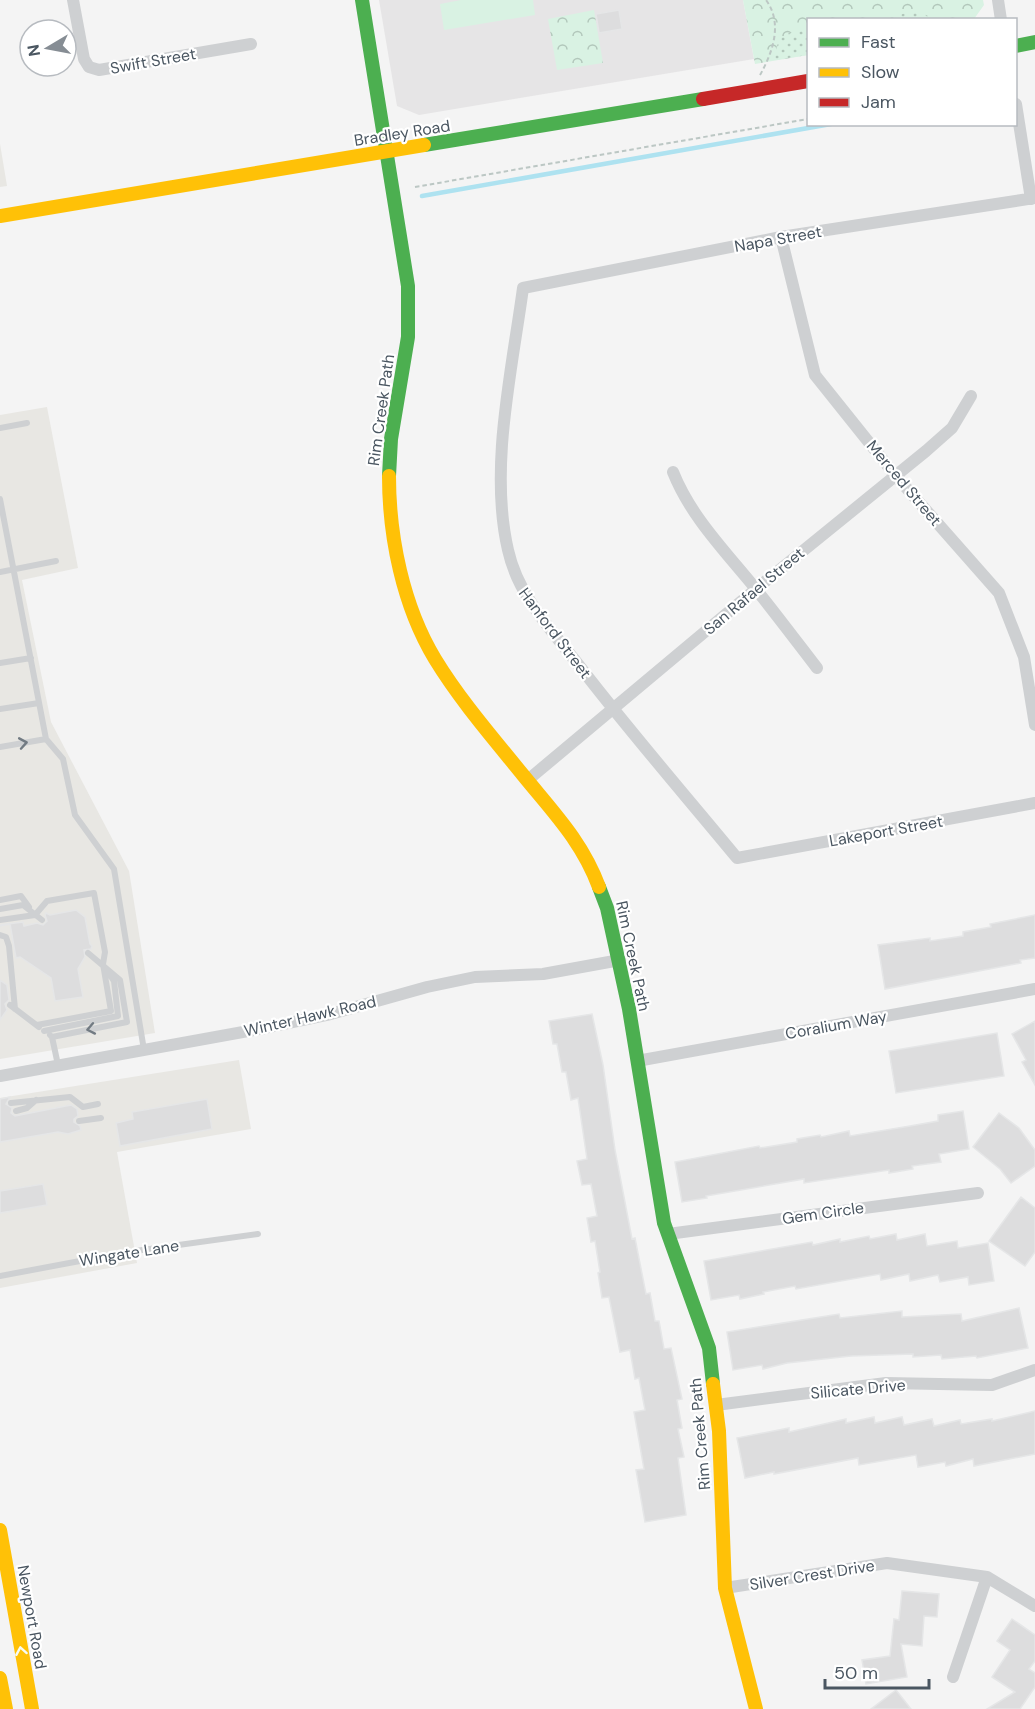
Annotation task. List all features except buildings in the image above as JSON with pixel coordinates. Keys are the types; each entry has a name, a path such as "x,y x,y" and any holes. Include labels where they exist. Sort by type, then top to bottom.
{"street":[{"name":"Swift Street","path":"73,0 84,59 89,67 99,70 251,45"},
{"name":"Rim Creek Path","path":"362,0 408,286 408,338 391,439 389,469 389,499 397,558 412,612 435,659 481,723 529,779 577,841 608,908 620,960 660,1200 668,1234 709,1348 719,1431 725,1588 756,1709"},
{"path":"998,0 1001,18"},
{"path":"1017,46 1035,42"},
{"name":"Bradley Road","path":"0,216 807,81"},
{"path":"1017,110 1033,198"},
{"name":"Napa Street","path":"523,288 781,237 1033,198"},
{"name":"Merced Street","path":"781,237 815,375 896,475 999,593 1024,657 1035,725"},
{"name":"Hanford Street","path":"523,288 506,412 500,492 507,549 517,582 540,616 613,709 737,858"},
{"name":"San Rafael Street","path":"529,779 952,428 971,396"},
{"path":"673,472 681,494 695,516 756,589 817,668"},
{"name":"Lakeport Street","path":"737,858 1035,803"},
{"name":"Winter Hawk Road","path":"0,1076 144,1051 327,1015 427,987 475,977 543,974 620,960"},
{"name":"Coralium Way","path":"637,1061 1035,989"},
{"name":"Gem Circle","path":"668,1234 978,1193"},
{"name":"Silicate Drive","path":"716,1405 886,1383 992,1385 1035,1370"},
{"name":"Newport Road","path":"0,1530 32,1709"},
{"name":"Silver Crest Drive","path":"725,1588 887,1563 987,1577 1035,1606"},
{"path":"953,1677 987,1577"},
{"path":"0,1678 6,1709"}],"lane":[{"path":"0,428 27,423"},
{"path":"0,499 46,739 63,759 75,815 114,869 144,1051"},
{"path":"0,572 56,561"},
{"path":"0,663 31,658"},
{"path":"0,709 39,702"},
{"path":"0,747 46,739"},
{"path":"0,920 35,915 47,901 94,893 105,952 103,964 111,1011 37,1025"},
{"path":"0,900 21,896 35,915"},
{"path":"0,909 23,905 42,920"},
{"path":"0,935 6,937 9,946 13,1007 52,1037 58,1066"},
{"path":"52,1037 127,1022 120,980 88,953"},
{"path":"44,1031 118,1016 114,981 103,964"},
{"path":"11,1103 70,1097 83,1107 98,1104"},
{"path":"16,1111 27,1108 36,1100"},
{"path":"79,1121 100,1118"},
{"name":"Wingate Lane","path":"0,1276 128,1252 258,1234"}],"path":[{"path":"752,90 771,55 775,27 772,8 766,0"},
{"path":"414,187 807,119"}],"shaded area":[{"path":"379,0 743,0 754,59 419,115 397,106"},
{"path":"0,144 7,186 0,187"},
{"path":"47,407 78,568 22,580 51,722 129,871 155,1033 0,1059 0,415"},
{"path":"239,1060 251,1129 117,1152 137,1263 0,1288 0,1098"}],"green space":[{"path":"461,0 533,0 535,15 444,30 440,4"},
{"path":"743,0 983,0 984,5 975,18 807,18 807,55 755,64"},
{"path":"594,10 603,63 557,70 548,19"},
{"path":"908,12 922,13 932,18 892,18"},
{"path":"795,32 807,33 807,55 775,60 778,43 784,36"}],"waterway":[{"path":"422,196 820,126"}],"traffic: fast":[{"path":"362,0 408,286 408,337 391,439 389,476"},
{"path":"1017,46 1035,42"},
{"path":"424,145 703,99"},
{"path":"599,887 607,908 629,1009 664,1223 709,1348 713,1384"}],"traffic: slow":[{"path":"0,216 424,145"},
{"path":"389,476 395,547 406,594 424,638 435,659 466,704 575,841 599,887"},
{"path":"713,1384 719,1431 725,1588 756,1709"},
{"path":"0,1530 32,1709"},
{"path":"0,1678 6,1709"}],"traffic: jam":[{"path":"703,99 807,81"}]}
